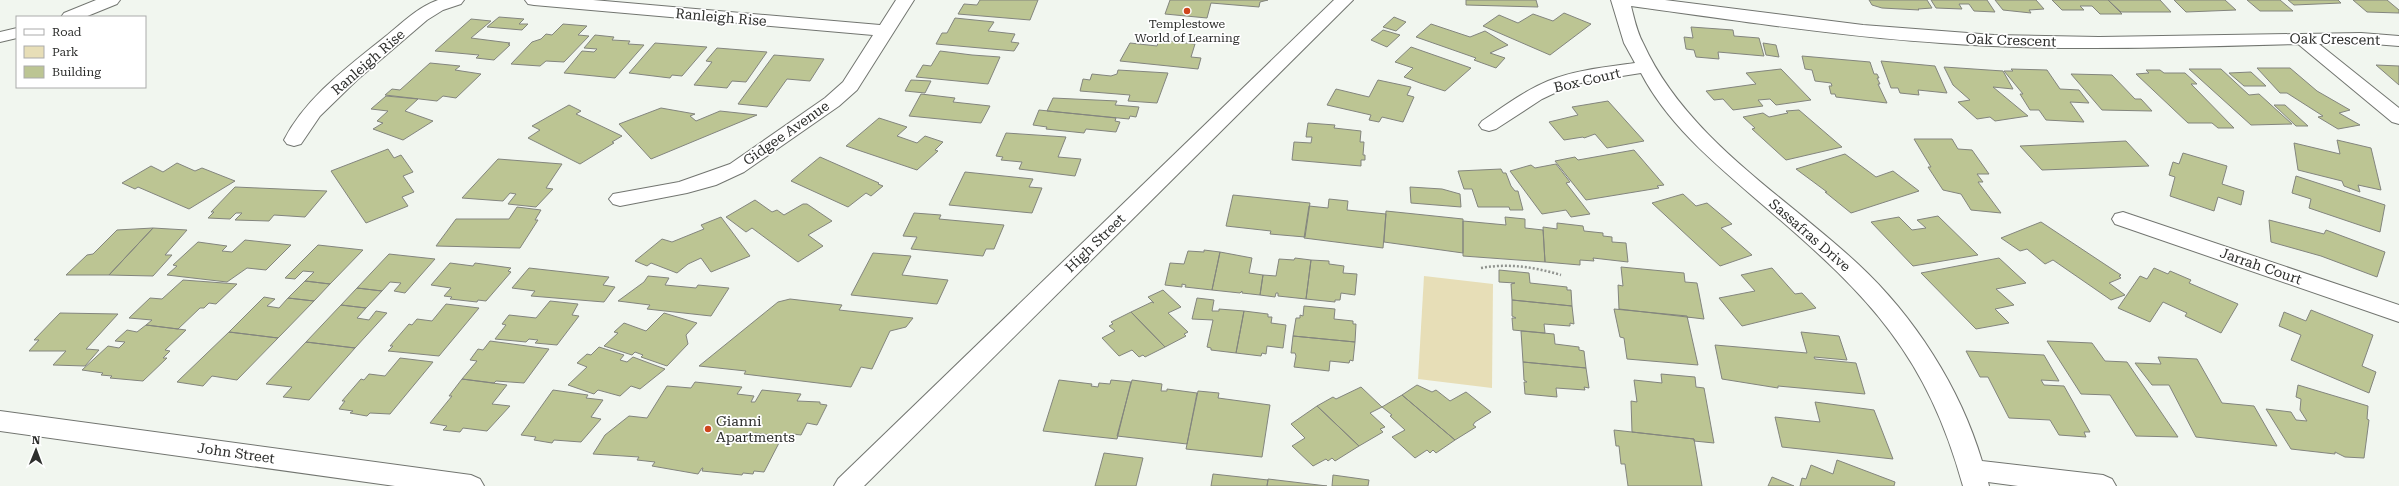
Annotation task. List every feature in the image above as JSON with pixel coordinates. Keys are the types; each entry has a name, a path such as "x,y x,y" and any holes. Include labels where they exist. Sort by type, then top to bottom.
{"street":[{"path":"72,16 111,0"},
{"name":"Ranleigh Rise","path":"294,140 300,125 318,106 421,16 437,6 456,0"},
{"name":"Ranleigh Rise","path":"534,0 885,32"},
{"name":"Gidgee Avenue","path":"620,199 682,189 714,179 736,168 846,90 855,81 905,0"},
{"name":"High Street","path":"847,486 1344,0"},
{"name":"Sassafras Drive","path":"1620,0 1631,37 1646,67 1696,133 1739,174 1851,270 1885,306 1910,337 1933,375 1953,417 1974,478"},
{"name":"Oak Crescent","path":"1626,0 1853,30 1942,38 2089,42 2301,38 2360,38 2399,40"},
{"path":"0,37 16,33"},
{"path":"2301,38 2399,118"},
{"name":"Box Court","path":"1489,125 1544,90 1564,82 1595,74 1646,67"},
{"name":"Jarrah Court","path":"2123,219 2399,314"},
{"name":"John Street","path":"0,421 471,486"},
{"path":"1974,478 2103,486"}],"path":[{"path":"1481,268 1494,264 1516,265 1561,275"}],"green space":[{"path":"1424,276 1493,284 1492,388 1418,379"}],"building":[{"path":"980,0 1038,0 1030,20 958,14 964,4 977,5"},
{"name":"Templestowe World of Learning","path":"1170,0 1268,0 1260,2 1259,7 1211,3 1207,18 1165,14"},
{"path":"1466,0 1536,0 1538,7 1466,5"},
{"path":"1869,0 1927,0 1932,8 1918,9 1919,10 1882,8 1872,5"},
{"path":"1931,0 1987,0 1995,12 1974,11 1969,4 1959,4 1962,9 1936,8"},
{"path":"1995,0 2036,0 2044,9 2029,10 2031,13 2003,10"},
{"path":"2052,0 2108,0 2122,14 2100,14 2092,6 2080,6 2084,10 2062,10"},
{"path":"2108,0 2160,0 2171,12 2121,12"},
{"path":"2174,0 2225,0 2236,10 2186,12"},
{"path":"2247,0 2280,0 2293,11 2260,11"},
{"path":"2288,0 2338,0 2341,3 2294,5"},
{"path":"2353,0 2387,0 2399,10 2399,13 2367,12"},
{"path":"1564,13 1591,24 1550,55 1483,26 1499,15 1518,23 1533,14 1553,21"},
{"path":"499,17 524,19 519,24 528,24 522,30 487,27"},
{"path":"1394,17 1406,22 1396,31 1383,27"},
{"path":"955,18 994,22 988,31 1015,34 1011,42 1019,43 1014,51 936,44 942,33 947,33"},
{"path":"471,19 491,21 471,38 510,43 508,44 510,45 494,60 476,58 479,55 435,51"},
{"path":"563,24 587,26 578,35 589,36 564,62 546,61 540,66 511,64 532,42 541,39 546,34 552,35"},
{"path":"1431,24 1470,37 1485,31 1508,45 1490,53 1505,58 1496,68 1474,60 1476,58 1416,37"},
{"path":"1691,27 1733,30 1734,36 1759,38 1764,56 1718,52 1719,59 1696,57 1694,50 1686,49 1684,37 1693,38"},
{"path":"1383,30 1400,35 1387,47 1371,40"},
{"path":"595,35 614,37 612,40 630,41 628,44 644,45 615,78 564,73 582,51 594,52 597,49 584,48"},
{"path":"1159,40 1195,44 1191,57 1201,58 1198,69 1120,61 1130,43 1157,46"},
{"path":"655,43 707,47 682,76 672,75 670,78 629,73"},
{"path":"1763,43 1776,45 1779,57 1766,55"},
{"path":"1411,47 1471,68 1445,91 1420,83 1404,77 1413,68 1395,62"},
{"path":"717,48 767,52 746,82 732,81 727,88 694,85 712,62 706,61"},
{"path":"940,51 1000,57 988,84 916,77 923,65 931,66"},
{"path":"774,55 824,59 810,81 787,79 767,107 738,104"},
{"path":"1802,56 1870,62 1874,74 1877,74 1879,78 1877,78 1880,84 1878,84 1887,103 1836,97 1835,94 1831,94 1829,86 1832,86 1831,83 1815,81 1812,70 1805,69"},
{"path":"1881,61 1935,66 1947,93 1918,90 1919,95 1900,93 1898,88 1891,88"},
{"path":"430,63 460,66 455,70 481,74 456,98 443,96 437,101 385,95 392,89 400,90"},
{"path":"2376,65 2399,66 2399,85"},
{"path":"1944,67 2003,71 2013,89 1993,87 2028,116 1995,121 1990,117 1977,119 1958,102 1970,100 1953,85"},
{"path":"2257,68 2290,68 2317,91 2350,110 2339,113 2360,125 2338,129 2318,117 2323,116 2287,93 2280,93"},
{"path":"1781,69 1811,100 1776,105 1770,99 1758,100 1763,106 1733,110 1723,99 1714,100 1706,91 1756,84 1746,73"},
{"path":"2011,69 2047,70 2060,89 2079,90 2089,103 2070,102 2084,122 2046,120 2039,110 2030,110 2020,94 2023,94 2004,71 2013,71"},
{"path":"2189,69 2221,69 2249,95 2259,94 2292,124 2251,125"},
{"path":"1118,70 1168,73 1157,103 1128,101 1130,95 1080,91 1083,79 1090,80 1092,74 1111,76 1117,74"},
{"path":"2146,70 2160,70 2164,73 2185,73 2197,84 2191,84 2234,128 2218,128 2212,123 2188,123 2136,74 2149,73"},
{"path":"2251,72 2266,86 2244,86 2229,73"},
{"path":"2071,74 2112,75 2135,99 2141,99 2152,111 2102,110"},
{"path":"911,80 931,81 925,93 905,91"},
{"path":"1378,80 1411,87 1407,95 1414,97 1403,122 1382,117 1379,122 1369,120 1371,115 1327,105 1336,89 1369,97"},
{"path":"921,94 955,98 953,102 990,106 981,123 909,116"},
{"path":"386,96 418,99 405,111 433,121 403,140 373,129 383,123 377,121 388,111 371,109"},
{"path":"1053,98 1117,101 1115,105 1139,107 1136,117 1130,116 1129,119 1047,111"},
{"path":"1608,101 1644,141 1607,148 1595,134 1584,138 1564,140 1549,122 1578,115 1572,107"},
{"path":"569,105 581,111 576,114 622,136 612,142 614,143 580,164 528,138 540,130 532,126"},
{"path":"2274,105 2285,105 2308,126 2296,126"},
{"path":"661,108 695,114 690,116 696,121 720,111 757,115 651,159 619,124"},
{"path":"1039,110 1116,118 1115,121 1120,122 1116,132 1086,129 1084,133 1046,129 1047,127 1033,125"},
{"path":"1799,110 1842,147 1786,160 1752,129 1755,128 1743,117 1763,113 1769,117 1788,113 1786,111"},
{"path":"879,118 907,127 897,136 917,143 925,136 943,142 935,150 938,151 917,170 846,146"},
{"path":"1308,123 1335,125 1334,128 1361,131 1360,142 1364,142 1363,155 1365,155 1365,160 1361,160 1361,166 1292,160 1294,142 1311,143 1312,137 1306,137"},
{"path":"1006,133 1066,137 1058,157 1081,159 1075,176 1019,169 1022,162 1001,160 1003,157 996,156"},
{"path":"1914,139 1952,139 1958,149 1972,150 1989,174 1977,174 1983,182 1978,182 2001,213 1971,210 1961,194 1943,190 1928,167 1931,167"},
{"path":"2337,140 2371,148 2381,190 2358,185 2360,192 2344,186 2342,181 2298,170 2294,143 2340,154"},
{"path":"2126,141 2149,166 2042,170 2020,146"},
{"path":"388,149 394,158 401,155 413,172 403,176 414,192 402,197 408,206 366,223 331,171"},
{"path":"1634,150 1664,185 1657,186 1659,188 1586,200 1555,161 1575,157 1578,160"},
{"path":"2183,153 2227,166 2222,184 2244,191 2241,205 2218,197 2214,211 2170,196 2175,177 2169,175 2173,162 2179,164"},
{"path":"1845,154 1876,177 1893,171 1919,191 1851,213 1825,192 1827,192 1796,169"},
{"path":"820,157 883,186 871,196 866,193 848,207 791,181"},
{"path":"498,159 562,164 546,188 553,189 536,207 508,204 516,194 510,193 503,201 462,198"},
{"path":"177,163 195,171 202,168 235,181 189,209 138,187 135,189 122,183 151,166 163,172"},
{"path":"1556,164 1570,182 1566,183 1590,214 1571,217 1566,210 1542,214 1510,171 1531,165 1535,168"},
{"path":"1501,169 1503,173 1506,173 1511,186 1515,191 1518,191 1523,210 1510,210 1509,207 1478,207 1472,189 1464,189 1458,171"},
{"path":"965,172 1033,179 1029,187 1042,188 1032,213 949,205"},
{"path":"2296,176 2385,205 2380,232 2309,208 2311,199 2292,193"},
{"path":"235,187 327,191 305,217 274,215 269,221 235,220 242,213 236,213 230,219 208,218 214,212 211,212"},
{"path":"1410,187 1442,189 1460,194 1461,207 1411,203"},
{"path":"1683,194 1696,206 1707,203 1732,224 1721,228 1752,255 1720,266 1652,203"},
{"path":"1233,195 1310,203 1305,237 1270,234 1271,231 1226,226"},
{"path":"1329,199 1348,201 1347,210 1386,214 1383,248 1304,238 1309,206 1328,208"},
{"path":"755,200 772,212 777,210 784,215 803,204 807,204 832,221 808,235 823,246 798,262 752,228 746,232 726,217"},
{"path":"517,207 541,210 535,220 538,220 520,248 436,246 456,219 509,219"},
{"path":"1386,211 1463,219 1463,253 1384,242"},
{"path":"914,213 941,215 939,219 1004,225 994,249 986,249 983,256 911,249 917,237 903,236"},
{"path":"1938,216 1978,255 1913,266 1871,222 1899,217 1912,230 1926,228 1917,220"},
{"path":"721,217 750,256 711,272 701,258 688,264 677,273 651,263 647,266 635,261 662,239 672,242 704,229 701,225"},
{"path":"1505,217 1525,219 1525,228 1543,230 1545,262 1463,256 1463,221 1506,225"},
{"path":"2269,220 2324,234 2326,230 2385,252 2377,277 2321,256 2271,242"},
{"path":"2041,222 2121,275 2119,276 2121,278 2109,283 2125,295 2111,300 2053,260 2045,264 2027,249 2020,251 2001,238"},
{"path":"1557,223 1583,226 1584,231 1603,233 1603,236 1612,237 1612,242 1626,243 1628,262 1593,258 1594,261 1580,260 1580,265 1545,262 1543,227 1557,229"},
{"path":"153,228 109,275 66,275 87,255 93,254 117,230"},
{"path":"153,228 187,230 165,255 172,255 153,276 109,275"},
{"path":"245,240 291,245 266,270 247,268 227,282 167,275 177,266 173,265 198,242 227,246 222,251 232,252"},
{"path":"318,245 363,250 330,284 305,281 314,272 303,271 295,279 285,278"},
{"path":"1204,250 1220,252 1212,290 1185,287 1186,285 1182,284 1182,287 1165,285 1170,263 1184,264 1188,251 1204,252"},
{"path":"1220,252 1252,258 1249,273 1263,275 1260,295 1242,293 1242,291 1240,293 1212,290"},
{"path":"873,253 911,256 902,275 948,280 937,304 851,295"},
{"path":"389,254 435,259 405,293 394,291 401,283 390,282 382,291 357,288"},
{"path":"1295,258 1311,260 1306,299 1278,296 1278,293 1276,293 1275,297 1260,295 1263,275 1276,276 1279,259 1294,260"},
{"path":"1999,258 2026,283 1996,289 2014,305 1995,309 2009,323 1976,329 1921,273"},
{"path":"1311,260 1329,261 1329,264 1344,266 1343,273 1357,274 1355,295 1341,293 1340,300 1335,300 1335,302 1306,299"},
{"path":"450,263 473,266 475,263 511,268 508,271 511,272 486,301 478,300 477,302 450,299 452,297 444,296 451,288 431,285"},
{"path":"1621,267 1684,273 1685,282 1697,283 1704,319 1619,309 1618,285 1623,286"},
{"path":"529,268 609,277 603,285 615,287 604,302 531,296 535,291 512,288"},
{"path":"1772,268 1795,294 1802,293 1816,308 1742,326 1719,298 1755,291 1741,275"},
{"path":"2154,268 2168,274 2170,271 2191,280 2189,283 2238,304 2221,333 2185,316 2187,313 2163,302 2150,322 2118,308 2140,276 2147,279"},
{"path":"1499,270 1529,273 1530,283 1567,287 1567,290 1571,290 1572,306 1512,300 1511,284 1515,283 1499,282"},
{"path":"648,276 669,278 665,285 696,288 698,285 729,288 711,316 647,309 650,305 618,301 644,282"},
{"path":"183,280 237,284 216,304 209,303 204,308 200,308 178,329 146,325 152,320 129,318 150,298 162,299"},
{"path":"305,281 330,284 314,301 288,298"},
{"path":"357,288 382,291 366,308 341,305"},
{"path":"1163,290 1181,307 1168,313 1188,332 1184,334 1186,336 1165,347 1131,312 1152,302 1154,303 1148,297"},
{"path":"264,297 275,299 267,306 279,308 288,298 314,301 278,338 229,332"},
{"path":"1197,298 1214,300 1212,311 1219,311 1219,309 1244,311 1236,353 1211,350 1211,348 1207,347 1213,320 1192,319"},
{"path":"790,299 842,305 839,310 913,318 906,327 890,331 872,369 861,367 851,387 744,374 746,371 699,366 778,302"},
{"path":"1512,300 1572,306 1574,324 1570,323 1570,326 1544,324 1545,333 1513,330 1512,318 1516,318 1512,316"},
{"path":"550,301 578,304 572,315 579,316 557,345 535,343 538,340 529,339 526,342 495,339 506,325 502,324 509,315 536,318"},
{"path":"446,304 479,308 439,356 388,351 393,346 390,346 409,324 412,325 417,319 432,321"},
{"path":"341,305 366,308 357,318 369,320 376,311 387,313 355,348 306,342"},
{"path":"1304,306 1335,309 1334,319 1353,321 1353,324 1356,324 1355,342 1293,336 1296,318 1300,318 1300,315 1303,316"},
{"path":"1614,309 1687,316 1698,365 1627,359 1624,338 1620,337"},
{"path":"2311,310 2373,335 2362,366 2376,372 2369,393 2291,360 2301,335 2279,326 2284,312 2306,321"},
{"path":"1244,311 1268,314 1268,317 1272,317 1271,323 1286,325 1283,348 1267,346 1266,354 1262,353 1261,356 1236,353"},
{"path":"1131,312 1165,347 1145,357 1143,355 1139,357 1132,350 1119,356 1102,338 1115,331 1109,326 1113,324 1111,322"},
{"path":"60,313 118,314 86,349 99,350 85,366 53,365 66,351 29,351 39,340 34,340"},
{"path":"664,313 697,323 686,335 688,344 667,366 641,357 643,355 635,352 632,355 604,346 618,333 614,332 624,323 646,331"},
{"path":"146,325 186,330 165,350 170,351 163,358 167,358 143,381 110,378 112,376 101,375 103,373 82,370 108,346 119,348 125,342 115,341 127,330 137,332"},
{"path":"1521,331 1554,334 1555,344 1579,347 1579,350 1584,351 1586,368 1523,362"},
{"path":"229,332 278,338 237,380 212,376 203,386 177,382"},
{"path":"1801,332 1839,336 1847,360 1814,357 1815,359 1856,363 1865,394 1778,386 1778,388 1722,379 1715,345 1807,353"},
{"path":"1293,336 1355,342 1353,361 1350,360 1349,363 1330,361 1329,371 1294,367 1296,356 1295,353 1291,353"},
{"path":"490,341 549,349 524,383 496,381 494,383 462,379 477,361 470,360 478,349 483,350"},
{"path":"2047,341 2092,343 2105,361 2127,362 2178,437 2136,436 2110,395 2081,394"},
{"path":"306,342 355,348 309,400 283,397 292,387 266,384"},
{"path":"599,347 624,355 620,360 627,362 633,357 665,369 640,389 631,386 620,396 598,390 594,394 568,385 587,367 577,363 587,354 591,355"},
{"path":"1966,351 2044,355 2059,381 2041,380 2044,385 2064,386 2090,432 2084,432 2086,437 2059,435 2050,420 2009,418 1988,377 1980,377"},
{"path":"2158,357 2197,359 2222,403 2254,406 2277,446 2196,437 2169,385 2152,385 2135,363 2161,364"},
{"path":"400,358 433,362 390,414 370,413 367,416 350,413 353,411 339,409 345,401 342,401 361,379 364,380 369,374 385,376"},
{"path":"1523,362 1586,368 1589,388 1584,387 1585,390 1556,388 1557,397 1525,394 1524,382 1527,382 1524,380"},
{"path":"1661,374 1695,377 1696,387 1704,388 1714,443 1694,441 1694,439 1632,432 1631,401 1637,402 1634,380 1662,383"},
{"path":"462,379 507,385 492,404 510,406 487,431 463,428 460,432 443,430 447,426 430,423 452,396 449,396"},
{"path":"1059,380 1092,384 1091,386 1098,387 1099,383 1110,384 1111,380 1131,382 1117,439 1043,431"},
{"path":"1132,380 1162,384 1161,391 1167,391 1167,389 1197,393 1187,444 1117,436"},
{"name":"Gianni Apartments","path":"695,382 742,387 737,394 754,396 751,402 755,402 762,390 801,394 797,401 820,402 820,404 827,405 817,425 807,423 801,435 793,434 792,438 755,433 754,438 780,441 764,472 754,471 753,474 743,473 742,475 702,471 702,468 698,474 652,466 655,462 637,460 639,457 593,454 605,435 629,416 647,418 667,386 691,388"},
{"path":"1417,385 1432,392 1436,390 1450,401 1466,392 1491,412 1475,422 1473,425 1476,427 1455,440 1402,395"},
{"path":"2298,385 2368,406 2367,419 2369,420 2364,458 2345,457 2335,452 2335,454 2291,449 2266,409 2291,412 2296,420 2307,421 2300,410 2301,399 2296,397"},
{"path":"1361,387 1382,407 1370,413 1385,427 1380,429 1383,432 1359,446 1317,406 1333,397 1336,399"},
{"path":"553,390 588,395 586,398 603,400 591,417 601,419 581,442 554,440 552,443 534,440 536,437 521,435"},
{"path":"1198,391 1219,393 1218,398 1270,405 1262,457 1186,449"},
{"path":"1402,395 1455,440 1436,453 1433,450 1430,453 1427,450 1415,458 1392,437 1405,430 1390,416 1392,415 1382,407"},
{"path":"1815,402 1874,410 1893,459 1782,447 1775,417 1820,422"},
{"path":"1317,406 1359,446 1335,461 1332,458 1328,461 1326,459 1313,466 1292,446 1305,438 1291,424"},
{"path":"1614,430 1694,439 1702,486 1628,486 1625,464 1621,464 1619,446 1616,446"},
{"path":"1104,453 1143,458 1136,486 1095,486"},
{"path":"1837,460 1895,482 1894,486 1800,486 1802,478 1806,479 1811,465 1833,474"},
{"path":"1213,474 1268,480 1267,486 1211,486"},
{"path":"1333,475 1369,480 1368,486 1332,486"},
{"path":"1772,477 1794,486 1768,486"},
{"path":"1268,479 1327,486 1267,486"}],"place":[{"name":"Templestowe World of Learning","path":"1187,11"},
{"name":"Gianni Apartments","path":"708,429"}]}
